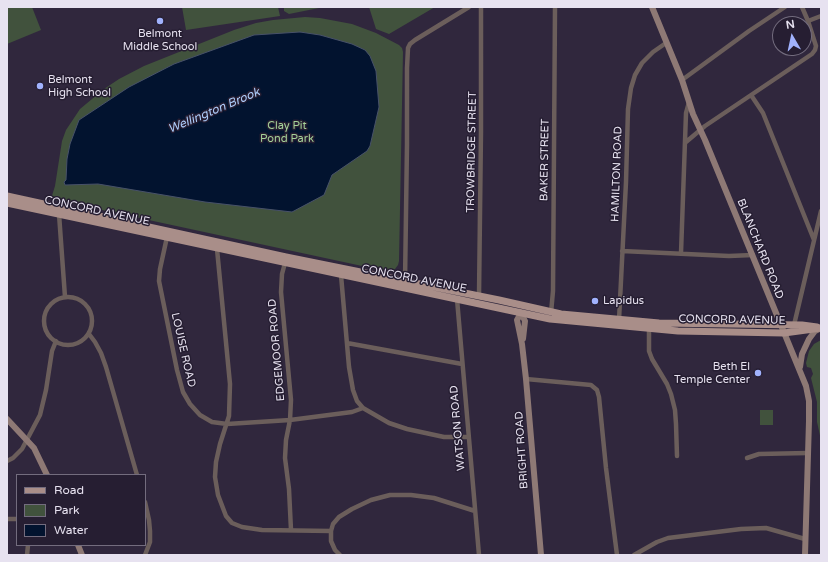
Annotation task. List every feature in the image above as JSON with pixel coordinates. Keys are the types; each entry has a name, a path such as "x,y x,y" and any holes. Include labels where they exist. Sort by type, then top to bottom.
{"main road":[{"name":"CONCORD AVENUE","path":"7,196 167,234 550,316 649,329 684,331 784,333 821,328"},
{"name":"CONCORD AVENUE","path":"7,203 167,234"},
{"name":"CONCORD AVENUE","path":"550,316 678,324 794,325 821,328"}],"street":[{"path":"404,285 407,68 409,45 469,7"},
{"name":"TROWBRIDGE STREET","path":"479,300 481,7"},
{"name":"BAKER STREET","path":"550,316 553,291 555,7"},
{"name":"BLANCHARD ROAD","path":"652,7 682,80 692,114 753,254 780,325 806,386 809,401 805,555"},
{"path":"682,80 749,31 785,7"},
{"path":"812,34 816,46 812,54"},
{"name":"HAMILTON ROAD","path":"618,320 628,109 631,88 635,74 642,63 653,52 666,43"},
{"path":"686,142 700,130 809,56"},
{"path":"751,95 763,113 814,240"},
{"path":"681,253 686,113 689,102"},
{"path":"794,325 821,211"},
{"path":"59,214 65,297"},
{"name":"LOUISE ROAD","path":"167,234 159,281 177,370 183,392 190,404 200,415 212,422 227,424 290,420 352,412 363,408"},
{"path":"217,245 230,384 229,412 227,424 217,456 215,477 218,494 226,516 232,523 242,527 262,530 331,531"},
{"path":"622,251 729,256 753,254"},
{"name":"EDGEMOOR ROAD","path":"285,260 281,292 290,374 290,420 286,440 285,458 289,489 291,530"},
{"path":"341,272 347,343 353,390 357,401 363,408 389,423 407,429 444,437 468,437"},
{"name":"WATSON ROAD","path":"457,296 479,555"},
{"path":"65,297 78,299 88,308 93,320 89,334 79,343 73,345 56,342 47,332 44,319 46,311 52,304 65,297"},
{"name":"BRIGHT ROAD","path":"521,309 525,321 522,344 541,555"},
{"path":"800,369 802,354 810,336 821,328"},
{"path":"649,329 649,351 667,384 675,410 677,456"},
{"path":"89,334 101,353 106,367 137,474"},
{"path":"7,461 13,458 22,449 40,415 46,390 52,351 56,342"},
{"path":"347,343 462,364"},
{"path":"526,379 591,385 597,390 617,555"},
{"path":"7,419 27,439 37,453 47,474"},
{"path":"747,458 759,454 808,454"},
{"path":"340,555 335,550 331,541 333,524 339,517 371,500 390,495 411,494 434,498 475,511"},
{"path":"146,506 149,520 150,542 146,555"},
{"path":"634,555 656,542 668,538 741,529 766,528 805,539"}],"green space":[{"path":"7,7 32,7 41,30 7,44"},
{"path":"182,7 278,7 280,16 186,30"},
{"path":"284,7 324,7 289,14 284,11"},
{"path":"369,7 435,7 389,34 376,29"},
{"name":"Clay Pit Pond Park","path":"305,17 320,18 352,24 376,33 402,48 399,261 395,269 390,272 51,199 55,186 62,141 66,130 80,109 104,89 144,66 234,30 256,23"},
{"path":"821,340 821,440 817,422 817,402 811,378 813,374 811,368 807,367 806,363 809,351 814,344"},
{"path":"760,410 773,410 773,425 760,425"}],"water":[{"name":"Clay Pit Pond Park","path":"300,32 320,35 352,44 365,50 370,56 376,71 379,107 370,146 367,151 332,175 324,195 292,212 205,202 98,184 65,185 64,182 66,180 67,159 70,144 79,120 129,87 174,64 254,35"}],"place":[{"name":"Belmont Middle School","path":"160,21"},
{"name":"Belmont High School","path":"40,86"},
{"name":"Lapidus","path":"595,301"},
{"name":"Beth El Temple Center","path":"758,373"}],"water label":[{"name":"Wellington Brook","path":"214,111"}]}
